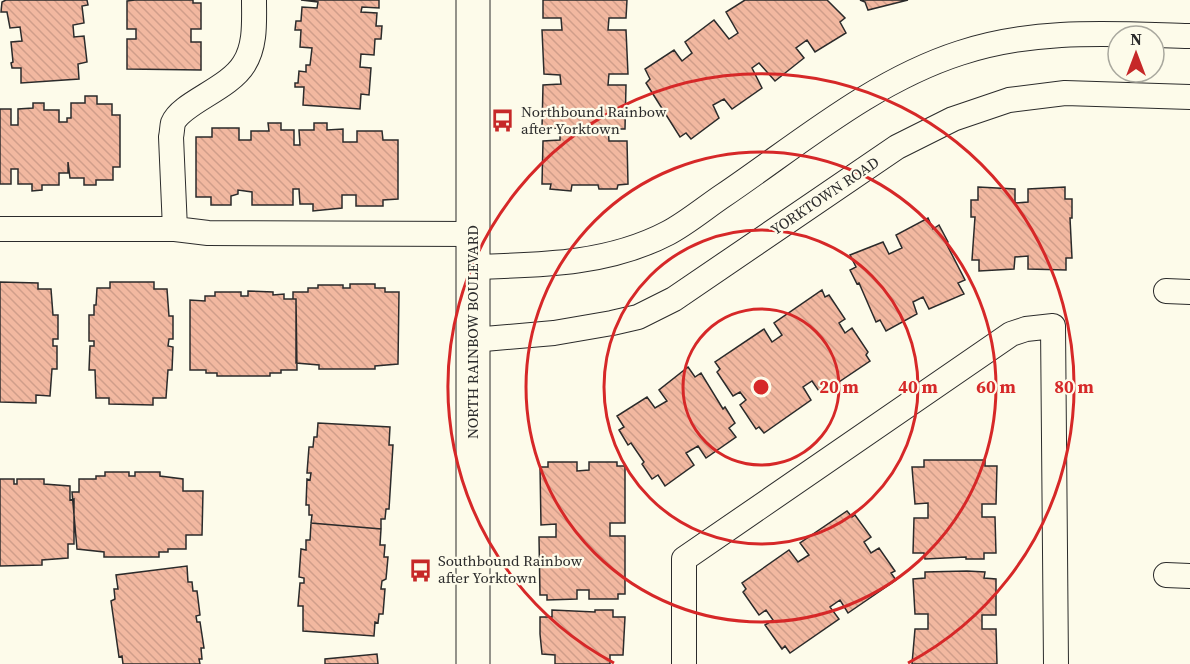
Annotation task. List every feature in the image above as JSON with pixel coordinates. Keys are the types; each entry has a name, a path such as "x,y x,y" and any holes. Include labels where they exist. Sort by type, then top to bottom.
{"main road":[{"name":"NORTH RAINBOW BOULEVARD","path":"473,0 473,664"}],"street":[{"path":"175,229 171,137 173,122 183,111 232,78 244,64 254,29 254,0"},
{"path":"473,267 569,264 616,253 668,233 885,85 960,53 1005,42 1065,33 1190,36"},
{"name":"YORKTOWN ROAD","path":"473,340 555,333 638,317 674,299 897,147 953,119 1009,100 1065,93 1190,98"},
{"path":"0,229 175,229 208,233 473,234"},
{"path":"1166,291 1190,292"},
{"path":"684,664 684,559 1011,334 1026,328 1053,326 1056,664"},
{"path":"1166,575 1190,576"}],"building":[{"path":"6,0 87,0 88,5 82,6 84,23 73,25 74,37 84,36 87,62 78,64 79,79 21,83 21,68 12,68 11,63 13,62 11,42 22,41 20,27 10,28 7,12 1,12 2,2"},
{"path":"193,0 193,3 201,3 201,29 191,29 191,42 201,42 201,70 127,69 127,39 136,39 136,29 127,29 127,1"},
{"path":"301,0 379,0 379,8 362,7 361,12 377,13 376,26 382,26 381,39 375,39 374,55 361,54 360,67 371,68 369,95 361,94 360,109 303,105 304,87 295,87 295,83 298,83 299,71 306,72 306,65 310,65 312,48 300,47 301,30 295,30 296,21 301,21 302,7 317,8 318,2"},
{"path":"543,0 627,0 626,18 609,18 608,30 626,30 628,74 609,74 608,85 626,85 625,129 608,129 609,141 627,141 628,184 618,185 617,189 599,189 598,185 572,185 571,191 550,189 551,184 542,184 543,141 560,140 560,128 542,129 543,85 561,84 560,75 544,74 542,30 562,30 561,18 543,18"},
{"path":"745,0 827,0 845,18 840,22 846,33 815,52 807,40 796,48 804,58 775,81 759,63 752,68 762,88 732,109 724,99 713,105 719,118 691,139 686,133 680,137 646,83 650,79 645,69 674,50 682,61 692,53 685,42 714,20 729,39 738,33 726,12"},
{"path":"860,0 908,0 868,10 865,2"},
{"path":"85,96 97,96 97,104 112,104 112,115 120,115 120,167 113,167 113,180 96,180 96,185 84,185 84,178 70,178 68,162 68,173 59,173 59,185 42,185 42,190 32,191 32,184 18,184 18,169 11,169 11,184 0,184 0,109 11,109 11,125 18,125 18,109 33,108 33,103 44,103 44,110 59,110 59,122 67,122 67,118 71,118 71,103 85,103"},
{"path":"268,123 281,123 281,130 294,130 294,145 300,145 299,130 314,130 314,123 327,123 327,130 343,129 343,142 357,142 357,131 382,131 383,140 398,140 398,199 383,200 383,206 356,206 356,195 342,195 342,208 313,211 313,204 300,204 299,189 293,189 293,205 252,205 252,192 238,190 238,194 231,196 231,205 211,205 211,197 196,197 196,137 212,137 212,128 239,128 239,140 251,140 251,131 269,131"},
{"path":"978,187 1015,189 1015,203 1028,202 1028,189 1065,187 1065,199 1072,199 1072,218 1070,218 1072,258 1066,258 1066,270 1028,269 1028,256 1015,257 1014,269 979,271 979,260 972,260 975,217 971,217 971,200 978,200"},
{"path":"928,218 933,229 939,225 948,242 946,243 965,280 958,283 964,294 929,309 923,297 913,302 917,314 886,331 880,320 876,322 859,283 857,284 850,270 856,267 850,255 883,242 889,254 902,248 896,235"},
{"path":"0,282 38,283 38,289 51,289 53,315 58,315 58,339 53,339 53,346 57,346 57,369 52,369 50,396 36,395 36,403 0,402"},
{"path":"110,282 154,282 154,289 167,289 169,316 173,316 173,339 169,339 168,346 173,347 172,370 168,370 166,398 153,398 153,405 109,404 109,398 96,398 95,370 89,370 90,346 94,346 94,341 89,341 89,315 94,315 97,288 110,288"},
{"path":"350,284 375,284 375,288 385,288 385,292 399,292 398,364 375,366 375,369 319,369 319,365 296,363 296,299 293,299 293,292 308,292 308,288 318,288 318,285 343,285 343,288 350,288"},
{"path":"822,290 825,297 829,295 845,319 839,323 845,333 852,328 868,352 866,355 870,361 821,394 812,381 803,387 811,400 764,433 759,427 756,429 740,405 746,400 740,392 733,396 717,372 720,369 715,362 764,329 772,342 782,335 774,323"},
{"path":"248,291 273,292 273,295 284,294 284,299 296,299 297,370 281,370 281,373 270,373 270,376 217,376 217,373 206,373 206,370 190,370 190,300 205,301 205,296 215,296 215,292 241,292 241,296 248,296"},
{"path":"688,367 695,377 701,373 723,409 725,407 735,423 729,428 736,437 706,458 698,446 686,453 694,465 665,486 658,475 652,479 631,443 628,445 619,430 624,427 617,416 647,397 655,408 667,401 659,390"},
{"path":"318,423 390,427 389,445 393,445 389,509 386,509 385,519 381,519 381,529 311,523 312,515 309,515 309,505 306,505 307,479 310,480 311,473 307,473 309,447 313,447 314,437 317,437"},
{"path":"924,460 985,460 985,466 997,466 996,504 982,504 982,517 995,517 996,553 984,553 984,559 966,559 966,557 925,559 924,553 913,553 914,518 928,518 928,503 915,504 912,467 924,467"},
{"path":"548,462 577,462 577,471 589,470 589,462 617,462 617,466 625,466 625,523 610,523 610,536 625,536 625,594 618,594 618,599 589,599 589,590 577,590 577,599 547,600 547,595 540,595 539,537 556,537 556,524 541,525 540,467 548,467"},
{"path":"105,472 129,472 129,476 135,476 135,472 160,472 160,476 183,479 183,491 203,491 202,535 186,535 186,549 168,549 168,552 159,552 159,557 104,557 104,552 77,549 72,492 79,492 79,479 96,479 96,476 105,476"},
{"path":"0,479 14,479 14,484 17,484 17,479 44,479 44,484 70,486 70,500 74,499 74,544 68,544 68,558 42,560 42,565 0,566"},
{"path":"847,511 852,517 855,515 871,537 864,542 871,553 879,548 895,571 891,573 896,580 848,613 840,600 830,607 839,619 790,653 785,646 782,649 765,625 773,620 766,610 759,615 743,592 746,589 742,583 789,550 798,562 809,555 800,543"},
{"path":"311,523 381,529 380,545 385,545 384,557 388,557 386,579 382,581 381,589 385,589 383,614 379,614 378,623 375,622 374,636 303,631 303,606 298,606 300,583 304,583 304,578 299,577 301,549 306,550 306,540 310,540"},
{"path":"187,566 188,582 192,582 193,591 197,591 200,615 196,616 197,622 200,622 204,648 201,648 200,664 123,664 122,656 119,657 111,601 115,599 114,589 118,589 116,575"},
{"path":"925,572 985,572 984,578 996,579 996,615 982,615 982,629 996,629 997,664 912,664 915,629 928,629 928,614 915,614 913,579 925,578"},
{"path":"552,610 595,612 595,610 613,610 613,617 625,617 623,655 610,655 610,664 555,664 555,655 542,654 540,634 540,617 552,617"},
{"path":"377,654 378,664 325,664 325,659"}],"place":[{"name":"Northbound Rainbow after Yorktown","path":"503,121"},
{"name":"Southbound Rainbow after Yorktown","path":"420,570"}]}
